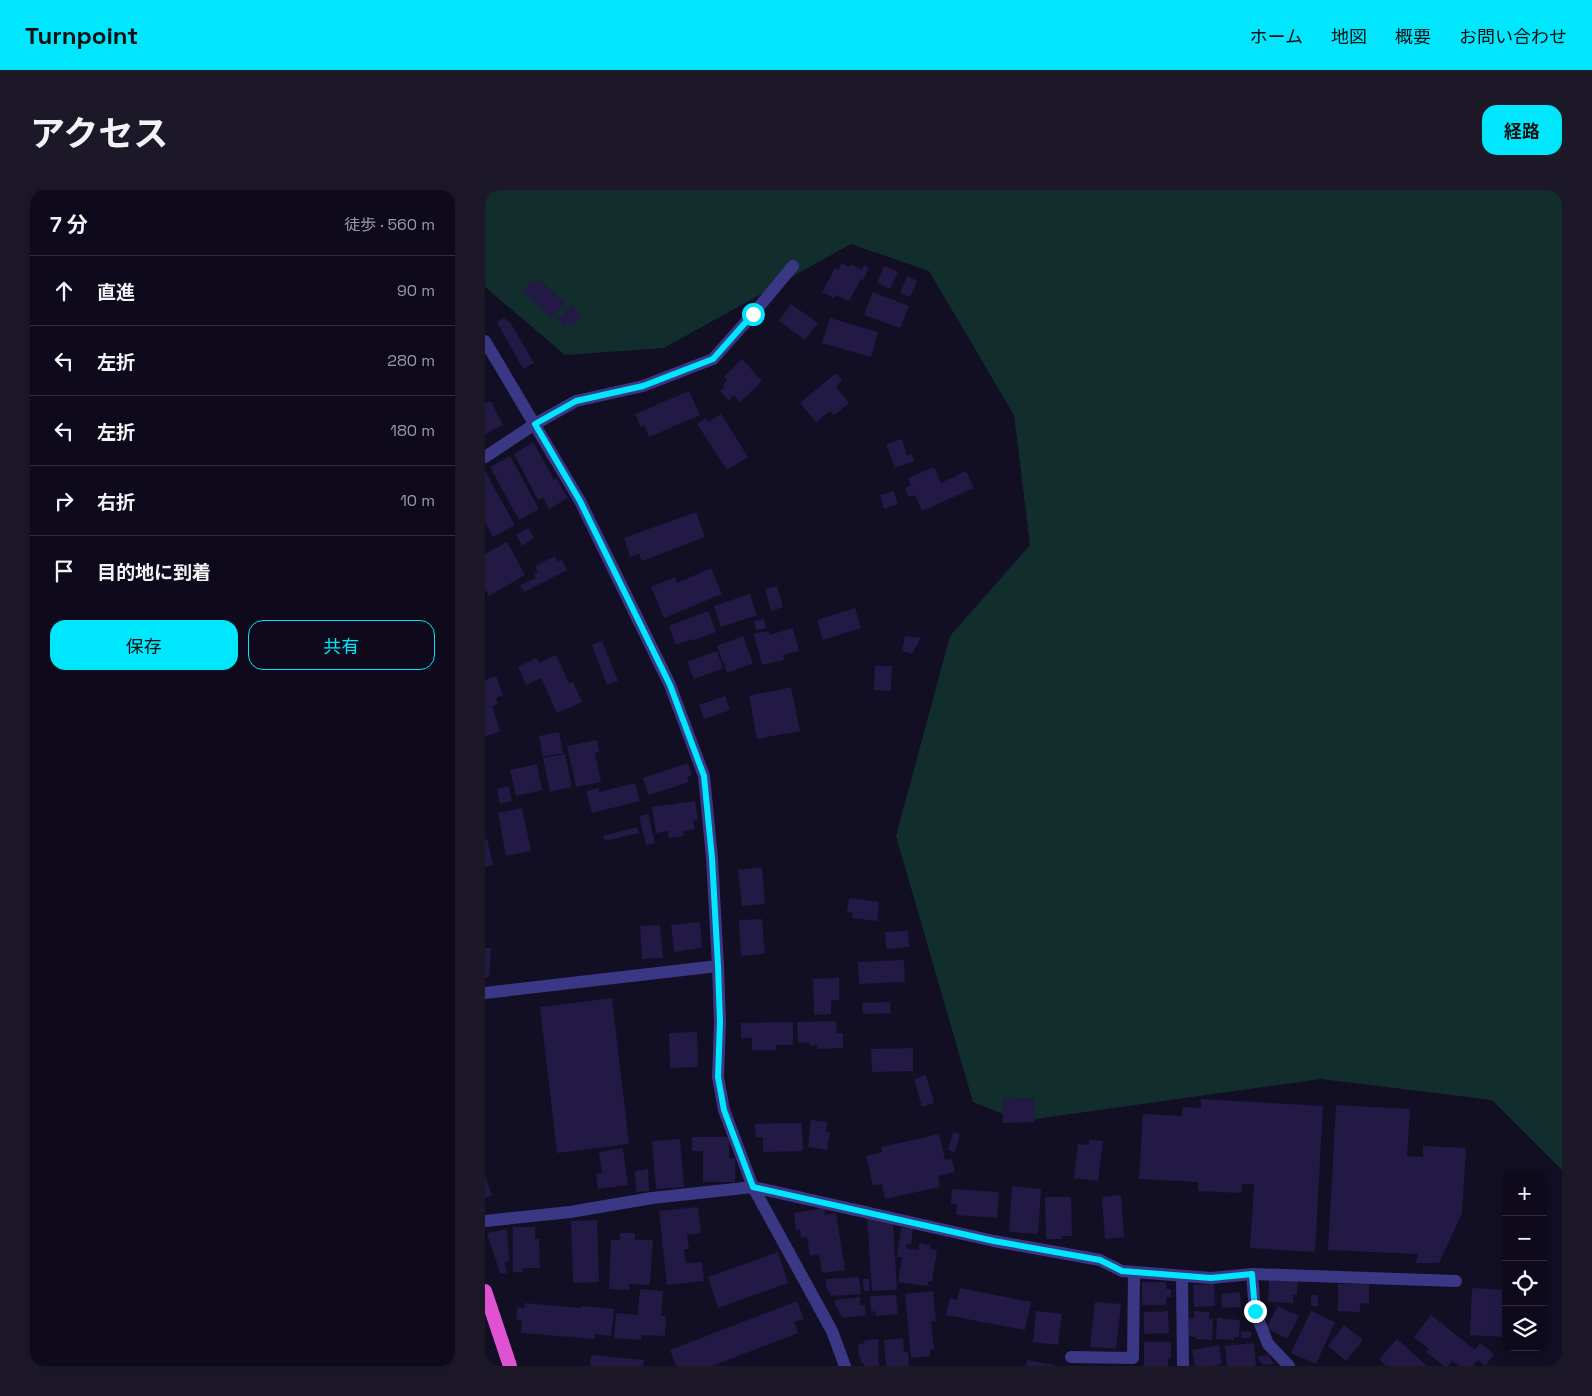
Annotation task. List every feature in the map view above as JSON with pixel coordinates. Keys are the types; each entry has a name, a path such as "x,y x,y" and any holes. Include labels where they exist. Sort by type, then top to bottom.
{"highway":[{"path":"485,1291 510,1366"}],"street":[{"path":"485,457 535,424 576,401 643,386 713,359 793,266"},
{"path":"485,342 580,501 670,685 704,776 712,858 718,966 720,1022 718,1077 724,1110 753,1187 832,1331 845,1366"},
{"path":"485,992 718,966"},
{"path":"485,1221 570,1212 653,1198 753,1187 994,1241 1100,1260 1122,1271 1211,1278 1252,1274 1456,1281"},
{"path":"1071,1357 1133,1358 1134,1272"},
{"path":"1252,1274 1255,1311 1269,1344 1289,1366"},
{"path":"1182,1276 1183,1366"}],"green space":[{"path":"485,190 1562,190 1562,1170 1492,1100 1321,1079 1021,1121 973,1102 896,836 950,636 1030,545 1014,415 929,271 851,244 664,348 565,355 485,287"}],"building":[{"path":"842,263 849,267 850,264 862,270 864,265 869,268 849,301 836,295 834,298 822,292 835,268 838,270"},
{"path":"884,266 898,272 890,289 877,283"},
{"path":"907,276 917,281 910,297 900,293"},
{"path":"539,279 565,303 551,318 523,291 531,281 534,284"},
{"path":"873,292 909,306 900,328 864,315"},
{"path":"791,304 818,323 805,340 779,321"},
{"path":"572,305 582,315 571,326 567,323 564,327 557,320"},
{"path":"504,318 510,322 534,363 523,369 497,322"},
{"path":"830,318 878,332 871,357 822,343"},
{"path":"742,359 762,381 740,402 734,395 729,401 720,391 725,387 723,385 727,380 724,377"},
{"path":"836,373 842,381 836,387 849,403 834,415 830,411 816,422 800,403"},
{"path":"689,391 700,415 649,437 644,425 641,427 635,414"},
{"path":"491,401 503,425 485,434 485,403"},
{"path":"721,414 748,457 727,470 697,424 706,418 708,422"},
{"path":"902,439 907,456 912,454 914,461 895,468 886,444"},
{"path":"533,442 554,480 556,478 568,498 549,509 543,497 538,500 514,454"},
{"path":"510,456 539,509 519,520 490,467"},
{"path":"934,467 941,483 966,471 974,488 922,511 915,495 909,497 905,488 911,485 908,478"},
{"path":"485,471 515,525 493,537 485,522"},
{"path":"894,491 898,504 884,509 880,495"},
{"path":"696,512 705,537 642,561 639,554 630,557 624,538"},
{"path":"528,528 534,538 522,546 516,535"},
{"path":"507,542 525,575 489,596 485,589 485,554"},
{"path":"555,556 558,562 562,560 567,570 524,592 520,585 536,578 534,574 538,572 535,566"},
{"path":"711,568 722,594 664,618 651,587 675,577 677,583"},
{"path":"777,586 783,607 771,611 765,589"},
{"path":"750,594 757,615 721,627 714,606"},
{"path":"855,608 861,628 823,640 817,620"},
{"path":"708,611 716,632 676,645 669,626"},
{"path":"764,619 766,628 756,630 754,621"},
{"path":"793,628 799,651 783,655 784,660 762,665 754,634 769,631 769,635"},
{"path":"743,636 753,663 727,673 717,646"},
{"path":"905,636 921,638 912,654 902,651"},
{"path":"602,641 618,681 607,685 592,645"},
{"path":"717,651 723,668 694,679 687,662"},
{"path":"556,655 569,683 573,682 582,702 557,713 541,678 526,685 518,667 536,658 539,663"},
{"path":"875,666 892,666 891,691 874,690"},
{"path":"496,676 503,695 496,698 498,704 492,706 500,731 485,737 485,680"},
{"path":"791,687 800,731 757,739 749,696"},
{"path":"725,696 730,710 704,719 699,705"},
{"path":"559,732 563,753 543,757 539,736"},
{"path":"597,740 599,752 595,753 601,782 576,787 567,746"},
{"path":"565,754 572,787 550,792 543,758"},
{"path":"688,763 692,775 687,777 689,782 649,795 643,778"},
{"path":"537,764 542,790 516,796 510,770"},
{"path":"635,783 640,801 592,813 586,791 599,788 599,792"},
{"path":"509,786 512,801 500,804 497,789"},
{"path":"695,801 698,820 693,821 695,829 683,831 684,836 669,838 668,831 656,833 652,807"},
{"path":"522,808 531,851 506,856 498,813"},
{"path":"648,814 655,843 646,845 639,816"},
{"path":"637,827 639,833 605,841 603,836"},
{"path":"485,839 487,839 493,865 485,867"},
{"path":"762,867 765,904 742,906 738,870"},
{"path":"849,898 879,902 877,921 852,918 853,913 847,912"},
{"path":"762,919 765,954 741,956 739,920"},
{"path":"700,922 702,948 674,952 671,925"},
{"path":"660,925 663,958 642,959 640,926"},
{"path":"908,931 909,947 886,949 885,932"},
{"path":"485,948 491,948 489,977 485,977"},
{"path":"904,960 905,982 859,984 858,962"},
{"path":"839,978 839,1000 831,1000 831,1014 814,1015 813,979"},
{"path":"612,998 629,1144 557,1153 540,1007"},
{"path":"890,1002 891,1013 863,1014 862,1003"},
{"path":"836,1021 837,1033 843,1033 843,1048 818,1049 817,1045 810,1046 810,1042 798,1043 797,1022"},
{"path":"793,1022 793,1045 776,1045 776,1050 752,1050 752,1038 741,1038 741,1023"},
{"path":"697,1032 698,1067 670,1068 669,1033"},
{"path":"913,1048 913,1071 872,1072 871,1049"},
{"path":"926,1075 934,1103 922,1107 914,1079"},
{"path":"1034,1098 1035,1122 1003,1123 1002,1099"},
{"path":"1201,1099 1323,1106 1315,1252 1250,1248 1254,1184 1242,1184 1241,1193 1198,1191 1198,1182 1139,1179 1143,1114 1182,1116 1182,1107 1201,1108"},
{"path":"1336,1105 1410,1109 1407,1156 1423,1157 1423,1146 1466,1148 1462,1213 1439,1263 1416,1263 1418,1254 1328,1250"},
{"path":"811,1120 827,1122 826,1132 830,1133 827,1150 808,1147"},
{"path":"802,1123 803,1151 763,1152 763,1137 756,1137 755,1124"},
{"path":"953,1132 960,1134 955,1152 948,1150"},
{"path":"939,1134 945,1160 952,1159 955,1172 938,1176 940,1187 885,1199 882,1184 873,1186 866,1156 882,1152 881,1147"},
{"path":"692,1137 729,1137 729,1158 735,1158 735,1182 703,1182 703,1151 692,1151"},
{"path":"680,1139 684,1187 656,1189 652,1141"},
{"path":"1089,1140 1103,1141 1098,1181 1074,1178 1078,1144 1089,1145"},
{"path":"623,1148 628,1185 598,1189 596,1174 602,1173 599,1152"},
{"path":"648,1169 649,1191 636,1192 635,1171"},
{"path":"485,1176 492,1195 485,1198"},
{"path":"1012,1186 1041,1189 1038,1234 1009,1232"},
{"path":"952,1189 999,1192 997,1218 956,1215 957,1204 951,1204"},
{"path":"1121,1195 1124,1237 1105,1239 1102,1197"},
{"path":"1045,1197 1071,1197 1072,1236 1062,1236 1062,1239 1046,1239"},
{"path":"698,1207 701,1233 687,1235 689,1249 684,1249 686,1263 702,1262 704,1281 667,1285 659,1211"},
{"path":"824,1208 825,1215 836,1213 845,1270 822,1273 819,1254 810,1256 807,1237 801,1238 800,1229 796,1230 794,1213"},
{"path":"867,1219 893,1224 897,1290 872,1291"},
{"path":"597,1220 599,1282 573,1283 571,1221"},
{"path":"513,1227 535,1227 535,1239 539,1239 540,1268 522,1268 523,1272 513,1272"},
{"path":"901,1227 913,1229 911,1245 907,1244 906,1248 919,1250 919,1243 931,1245 930,1249 937,1250 932,1281 928,1281 928,1286 898,1282 902,1257 897,1257"},
{"path":"507,1229 509,1261 504,1263 507,1273 500,1273 487,1233"},
{"path":"620,1233 635,1233 635,1240 653,1240 650,1285 629,1284 629,1290 609,1289 611,1240 620,1240"},
{"path":"778,1252 788,1283 718,1308 708,1277"},
{"path":"859,1277 861,1294 831,1296 826,1287 826,1279"},
{"path":"863,1279 869,1279 870,1291 864,1291"},
{"path":"1269,1280 1298,1280 1297,1295 1293,1295 1293,1303 1268,1302"},
{"path":"1142,1282 1166,1282 1166,1289 1171,1289 1171,1297 1166,1297 1166,1305 1142,1305"},
{"path":"1214,1284 1215,1306 1194,1307 1193,1285"},
{"path":"1338,1284 1369,1284 1369,1304 1360,1303 1360,1312 1338,1311"},
{"path":"960,1288 1031,1302 1025,1330 946,1315 950,1298 957,1300"},
{"path":"1472,1288 1502,1290 1502,1337 1470,1335"},
{"path":"640,1289 663,1291 661,1316 666,1316 665,1336 642,1335 641,1340 614,1338 616,1313 638,1315"},
{"path":"933,1291 936,1321 931,1322 934,1349 930,1349 930,1356 911,1358 905,1294"},
{"path":"1240,1292 1241,1307 1222,1308 1221,1294"},
{"path":"896,1295 898,1314 876,1316 875,1311 871,1312 870,1296"},
{"path":"1311,1295 1318,1295 1318,1306 1311,1306"},
{"path":"860,1297 860,1306 865,1305 866,1315 843,1318 835,1305 835,1300"},
{"path":"797,1301 804,1319 794,1322 798,1333 712,1366 676,1366 670,1350"},
{"path":"1095,1302 1121,1304 1116,1349 1090,1347"},
{"path":"525,1303 614,1309 611,1336 595,1334 595,1339 521,1333 522,1321 516,1320 517,1307 524,1308"},
{"path":"1278,1306 1299,1316 1287,1339 1266,1328"},
{"path":"1036,1311 1062,1314 1058,1345 1033,1342"},
{"path":"1168,1311 1169,1333 1144,1334 1144,1312"},
{"path":"1194,1311 1209,1312 1209,1319 1213,1319 1212,1340 1196,1339 1196,1337 1189,1336 1189,1318 1194,1318"},
{"path":"1311,1311 1335,1322 1316,1364 1291,1353"},
{"path":"1431,1315 1475,1350 1480,1343 1494,1354 1485,1366 1478,1360 1473,1366 1459,1366 1452,1361 1448,1366 1444,1366 1426,1352 1429,1349 1414,1337"},
{"path":"1217,1318 1240,1320 1239,1337 1234,1337 1234,1340 1216,1339"},
{"path":"1344,1325 1363,1340 1346,1361 1328,1346"},
{"path":"1241,1331 1251,1332 1251,1338 1241,1338"},
{"path":"903,1338 904,1352 908,1352 909,1366 886,1366 884,1340"},
{"path":"878,1339 879,1366 864,1366 864,1363 861,1363 861,1357 859,1357 858,1344 865,1343 864,1340"},
{"path":"1397,1339 1427,1366 1386,1366 1379,1359"},
{"path":"1144,1342 1171,1342 1171,1358 1168,1358 1168,1366 1144,1366"},
{"path":"1254,1343 1256,1366 1227,1366 1225,1346"},
{"path":"1219,1345 1222,1364 1195,1366 1192,1350"},
{"path":"591,1355 644,1360 643,1366 590,1366"},
{"path":"1268,1355 1274,1364 1263,1365 1257,1357"},
{"path":"1027,1360 1054,1365 1054,1366 1026,1366"}],"route":[{"path":"753,314 713,359 643,386 576,401 535,424 580,501 670,685 704,776 712,858 718,966 720,1022 718,1077 724,1110 753,1187 994,1241 1100,1260 1122,1271 1211,1278 1252,1274 1255,1311"}]}
